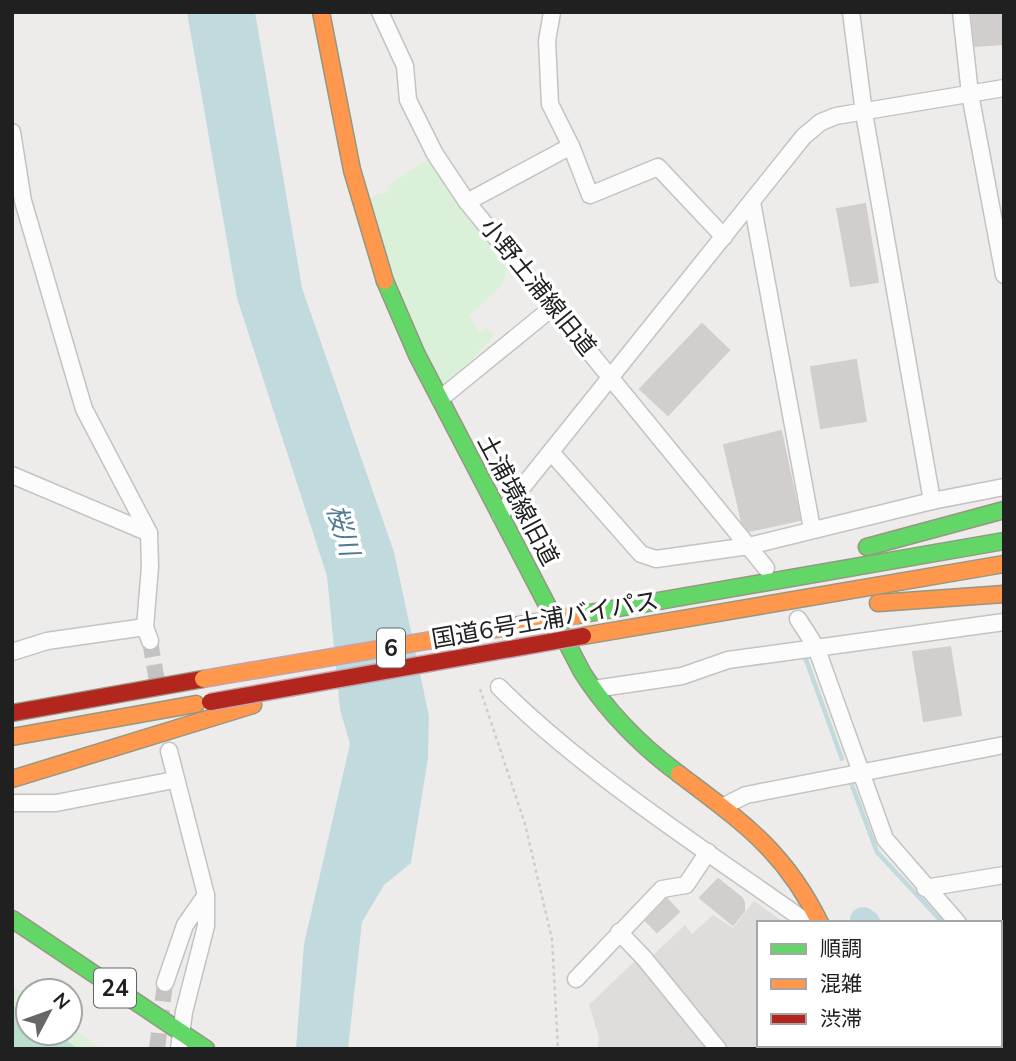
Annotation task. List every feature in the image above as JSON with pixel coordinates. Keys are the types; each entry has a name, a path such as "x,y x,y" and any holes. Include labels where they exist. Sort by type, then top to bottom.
{"main road":[{"name":"土浦境線旧道","path":"321,12 336,108 375,248 401,323 499,515 594,689 617,719 639,740 724,806 782,858 801,881 819,921"},
{"path":"789,578 828,557 1004,510"},
{"name":"国道6号土浦バイパス","path":"12,713 1004,541"},
{"name":"国道6号土浦バイパス","path":"12,737 211,709 282,689 583,636 798,602 1004,564"},
{"path":"798,602 825,606 1004,594"},
{"path":"54,688 195,680"},
{"path":"12,779 211,709"},
{"name":"24","path":"12,919 181,1041 204,1048"}],"street":[{"path":"380,12 405,66 408,100 435,154 467,202"},
{"path":"552,12 547,41 550,104 571,146 590,195 658,167 724,237"},
{"path":"851,12 864,113 932,501"},
{"path":"961,12 970,94 1004,275"},
{"path":"499,515 804,136 821,122 836,116 1004,88"},
{"path":"12,132 23,201 84,409 149,533 150,567 148,634 47,641 12,652"},
{"name":"小野土浦線旧道","path":"571,146 467,202 766,568"},
{"path":"752,202 812,529"},
{"path":"440,399 553,307"},
{"path":"551,452 642,554 656,559 750,546 932,501 1004,487"},
{"path":"12,475 149,533"},
{"path":"798,619 816,647 885,839 956,921"},
{"path":"594,689 682,676 728,660 1004,622"},
{"path":"499,687 525,712 600,772 805,921"},
{"path":"724,806 746,795 1004,746"},
{"path":"169,751 174,780 206,895 206,926 184,1012 181,1041"},
{"path":"12,803 56,803 174,780"},
{"path":"576,979 662,889 686,885 708,852"},
{"path":"925,887 1004,875"},
{"path":"165,983 185,926 206,895"},
{"path":"619,932 644,958 718,1049"}],"path":[{"path":"480,689 525,824 552,939 558,1049"}],"green space":[{"path":"431,158 507,269 502,285 469,316 480,333 486,328 494,335 441,394 406,321 369,199 377,194 387,193 389,184"},
{"path":"12,985 14,1047 84,1047 84,1036 101,1049 12,1049"},
{"path":"12,1005 14,1047 79,1049 12,1049"}],"shaded area":[{"path":"754,901 782,921 757,921 757,1047 827,1049 727,1049 651,957 685,925 692,934 713,915 733,928"},
{"path":"638,958 714,1049 598,1049 599,1037 589,1005"}],"water":[{"name":"桜川","path":"187,12 255,12 302,288 394,552 429,716 428,758 411,863 384,885 362,922 348,1049 296,1049 304,944 350,744 340,709 327,576 237,298"}],"building":[{"path":"972,12 1004,12 1004,44 975,46"},
{"path":"865,204 878,282 851,286 837,209"},
{"path":"702,324 729,350 668,415 640,389"},
{"path":"856,360 866,421 821,428 811,367"},
{"path":"781,431 800,520 749,531 742,522 724,445"},
{"path":"950,647 961,715 924,721 913,652"},
{"path":"718,879 742,898 744,903 744,911 733,925 700,898"},
{"path":"667,899 679,912 657,932 646,921"}],"waterway":[{"path":"804,654 842,759"},
{"path":"850,780 877,852 941,921"}],"tunnel":[{"path":"150,641 159,693"},
{"path":"157,1049 165,983"}],"traffic: fast":[{"path":"385,281 417,355 582,672 626,728 679,774"},
{"path":"867,547 1004,510"},
{"path":"578,615 1004,541"},
{"path":"12,919 206,1049"}],"traffic: slow":[{"path":"321,12 352,170 385,281"},
{"path":"583,636 1004,564"},
{"path":"878,603 1004,594"},
{"path":"203,679 578,615"},
{"path":"12,737 196,704"},
{"path":"12,779 253,705"},
{"path":"679,774 760,839 792,876 819,921"}],"traffic: jam":[{"path":"210,702 583,636"},
{"path":"12,713 203,679"}]}
